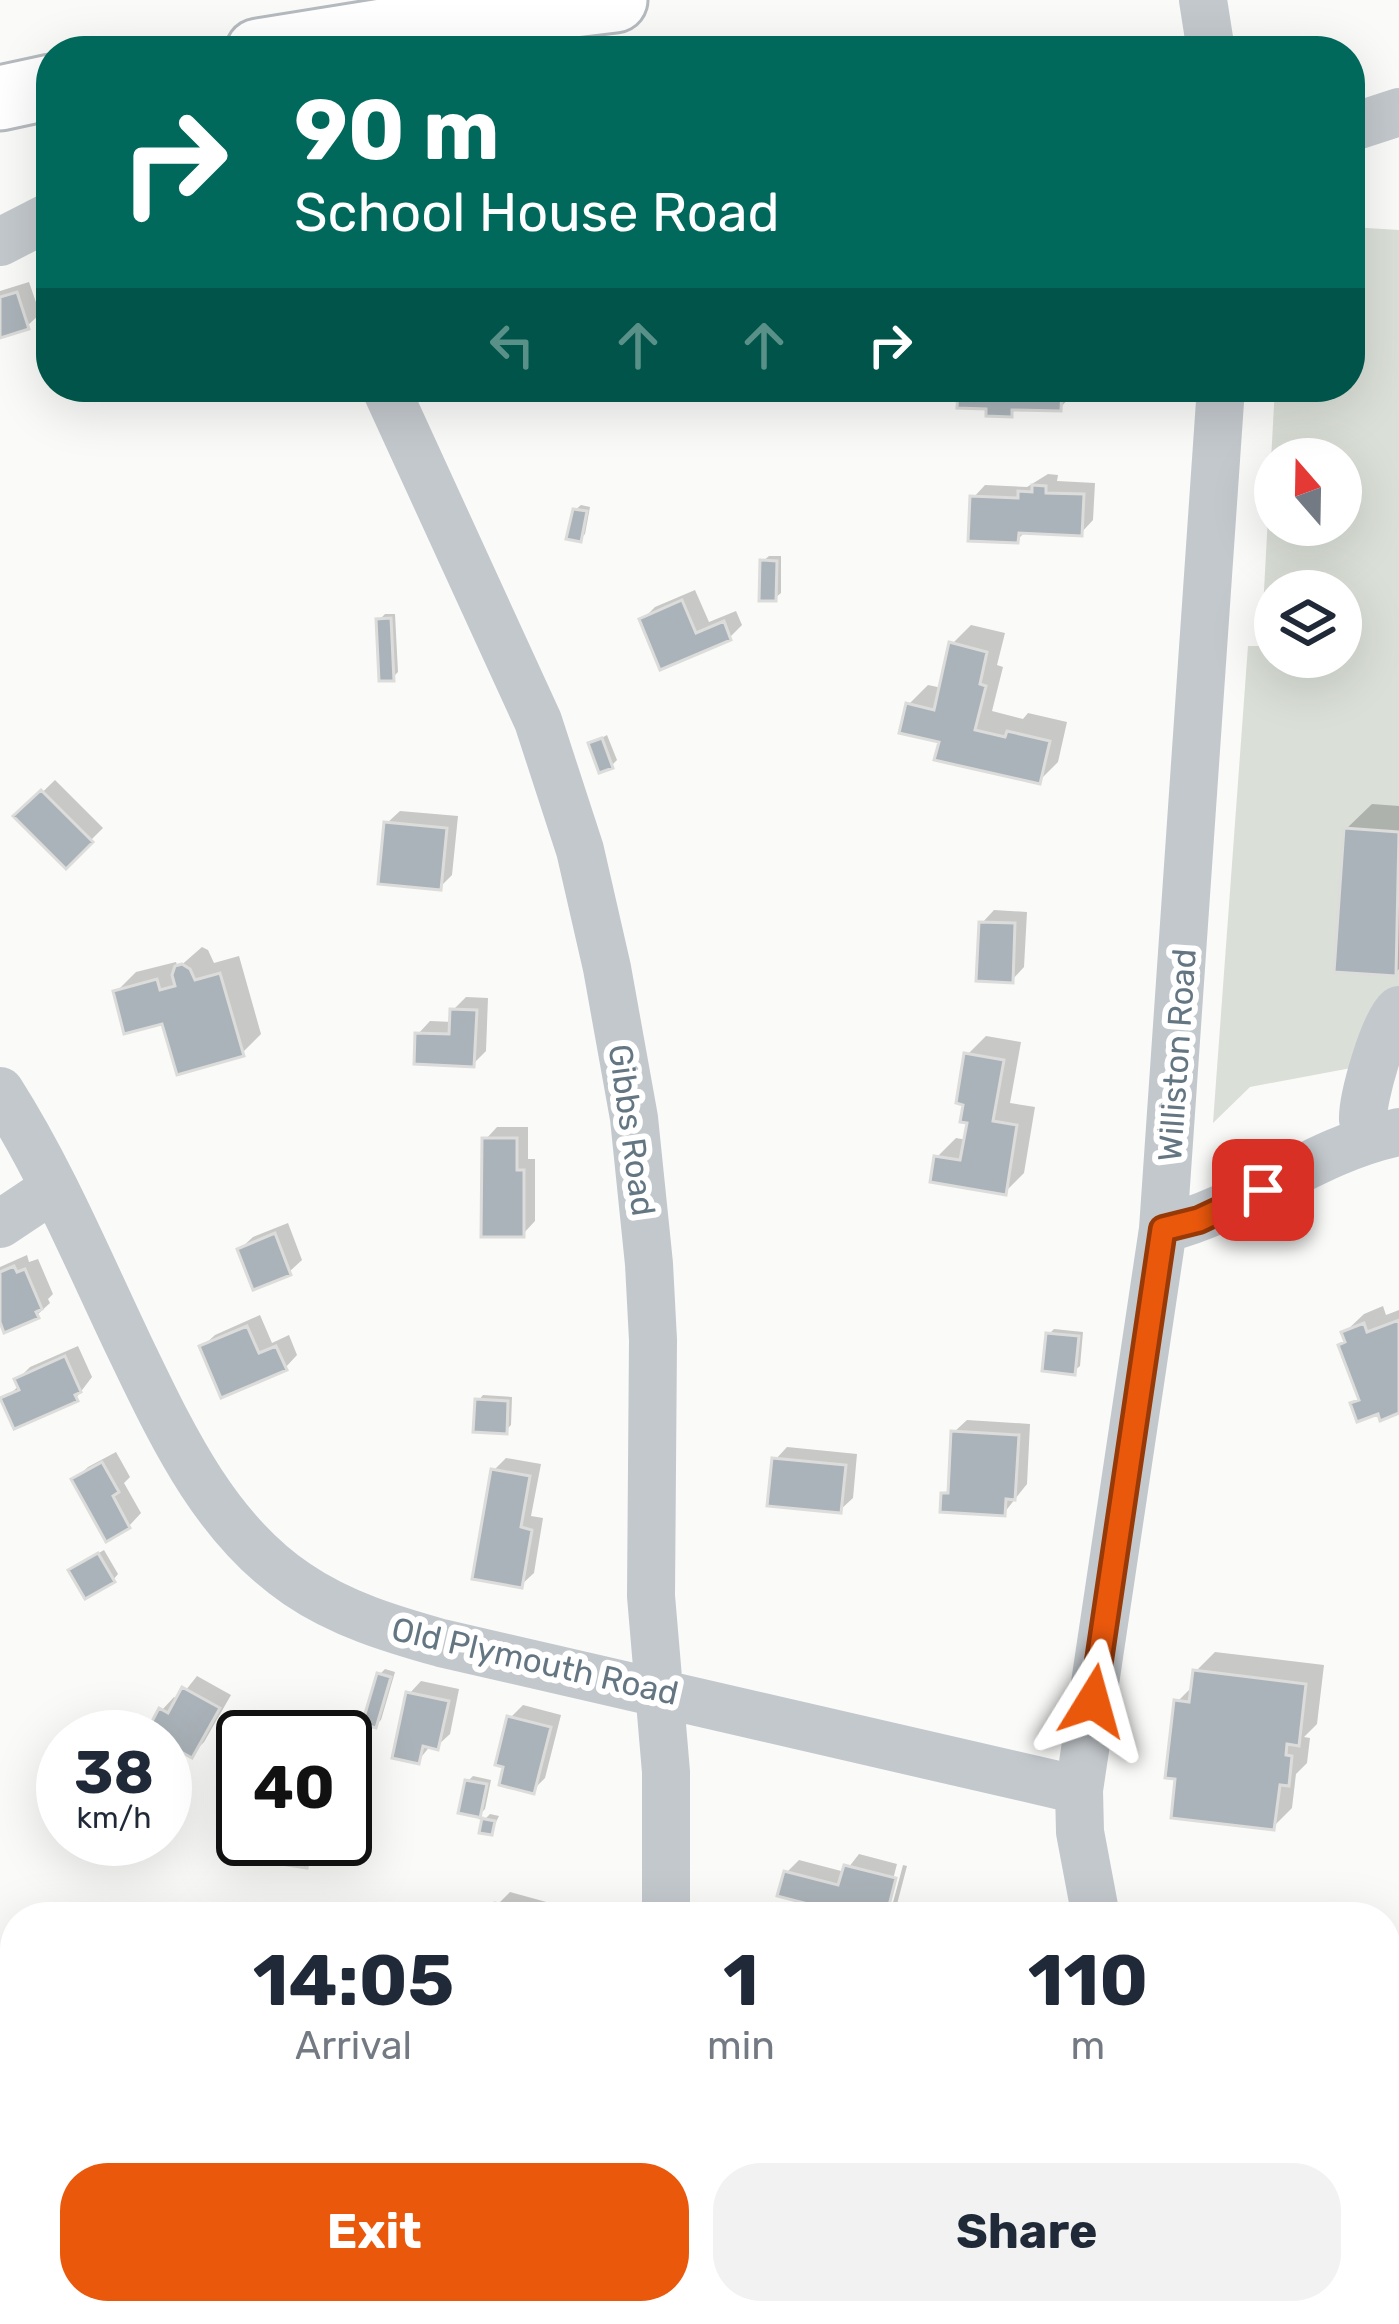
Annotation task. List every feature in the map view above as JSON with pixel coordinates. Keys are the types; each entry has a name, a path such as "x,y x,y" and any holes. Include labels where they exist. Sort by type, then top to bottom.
{"main road":[{"path":"352,36 615,0"},
{"path":"0,98 36,90"}],"street":[{"path":"1203,0 1208,36"},
{"path":"1365,123 1399,112"},
{"path":"0,242 36,224"},
{"name":"Gibbs Road","path":"392,402 538,721 595,906 634,1118 653,1340 651,1596 666,1772 666,1902"},
{"name":"Williston Road","path":"1079,1790 1163,1229 1220,402"},
{"path":"1384,1135 1363,1120 1391,1016 1399,1010"},
{"name":"Old Plymouth Road","path":"0,1091 54,1188 188,1462 221,1510 267,1560 296,1583 340,1609 389,1628 1079,1790"},
{"path":"1163,1229 1228,1208 1333,1153 1384,1135"},
{"path":"0,1224 54,1188"},
{"path":"1079,1790 1080,1832 1093,1902"}],"shaded area":[{"path":"1365,228 1399,230 1399,1059 1250,1087 1213,1123 1248,646 1254,646 1254,678 1362,678 1362,570 1265,570 1266,546 1362,546 1362,438 1272,438 1274,402 1365,402"}],"building":[{"path":"17,292 29,329 0,338 0,297"},
{"path":"957,402 1061,402 1061,411 1012,410 1012,417 986,416 986,409 957,408"},
{"path":"1032,485 1046,486 1046,493 1084,494 1082,536 1019,533 1018,543 968,541 970,496 1018,498 1018,491 1032,492"},
{"path":"573,509 587,511 581,542 566,539"},
{"path":"760,560 777,561 776,601 759,601"},
{"path":"682,600 696,633 724,621 731,640 660,670 639,619"},
{"path":"391,618 394,681 379,681 376,619"},
{"path":"949,642 987,652 980,684 986,686 975,730 1005,737 1007,731 1050,741 1040,784 934,760 939,742 899,733 906,703 934,710"},
{"path":"602,738 613,768 599,773 588,743"},
{"path":"41,790 93,842 66,869 13,816"},
{"path":"384,822 447,828 441,890 378,884"},
{"path":"1344,828 1399,832 1396,976 1334,972"},
{"path":"979,922 1015,923 1013,983 976,981"},
{"path":"182,964 195,980 220,973 244,1056 177,1075 162,1024 124,1034 113,991 157,979 160,990 175,986 172,975 175,966"},
{"path":"450,1009 477,1010 474,1067 414,1064 415,1033 449,1034"},
{"path":"964,1053 1004,1060 993,1121 1017,1125 1006,1195 930,1182 934,1156 960,1160 967,1123 960,1122 963,1105 956,1103"},
{"path":"482,1138 517,1138 517,1170 524,1170 524,1237 481,1237"},
{"path":"275,1233 291,1275 253,1290 237,1249"},
{"path":"14,1266 17,1272 25,1269 42,1309 36,1312 39,1318 4,1333 0,1272"},
{"path":"1399,1320 1399,1413 1380,1421 1378,1414 1357,1422 1350,1403 1359,1400 1338,1345 1345,1342 1341,1332 1364,1323 1367,1332"},
{"path":"247,1326 259,1353 276,1346 287,1370 221,1398 199,1346"},
{"path":"1046,1333 1079,1336 1075,1375 1042,1371"},
{"path":"65,1356 81,1392 75,1395 78,1401 14,1429 0,1398 19,1390 14,1379"},
{"path":"475,1399 508,1401 507,1434 473,1432"},
{"path":"951,1431 1019,1435 1015,1500 1006,1499 1005,1516 940,1512 941,1493 948,1493"},
{"path":"772,1458 846,1465 841,1513 767,1506"},
{"path":"102,1462 119,1492 113,1496 130,1528 106,1542 71,1479"},
{"path":"491,1469 530,1476 521,1527 532,1530 522,1588 472,1579"},
{"path":"98,1553 115,1582 85,1599 68,1570"},
{"path":"1193,1670 1306,1684 1299,1746 1287,1744 1286,1755 1292,1756 1289,1786 1280,1785 1274,1830 1171,1818 1175,1779 1165,1778 1174,1700 1189,1702"},
{"path":"377,1673 391,1677 376,1728 372,1727 372,1710 366,1710"},
{"path":"182,1687 220,1708 192,1758 192,1710 170,1710"},
{"path":"406,1692 449,1701 438,1750 423,1746 419,1764 392,1758"},
{"path":"507,1716 551,1727 534,1794 499,1785 503,1767 495,1765"},
{"path":"465,1780 487,1784 480,1818 458,1813"},
{"path":"482,1818 495,1821 492,1835 479,1833"},
{"path":"844,1865 896,1878 890,1902 800,1902 777,1896 784,1871 838,1885"}],"route":[{"path":"1093,1701 1163,1229 1199,1220 1263,1190"}]}
